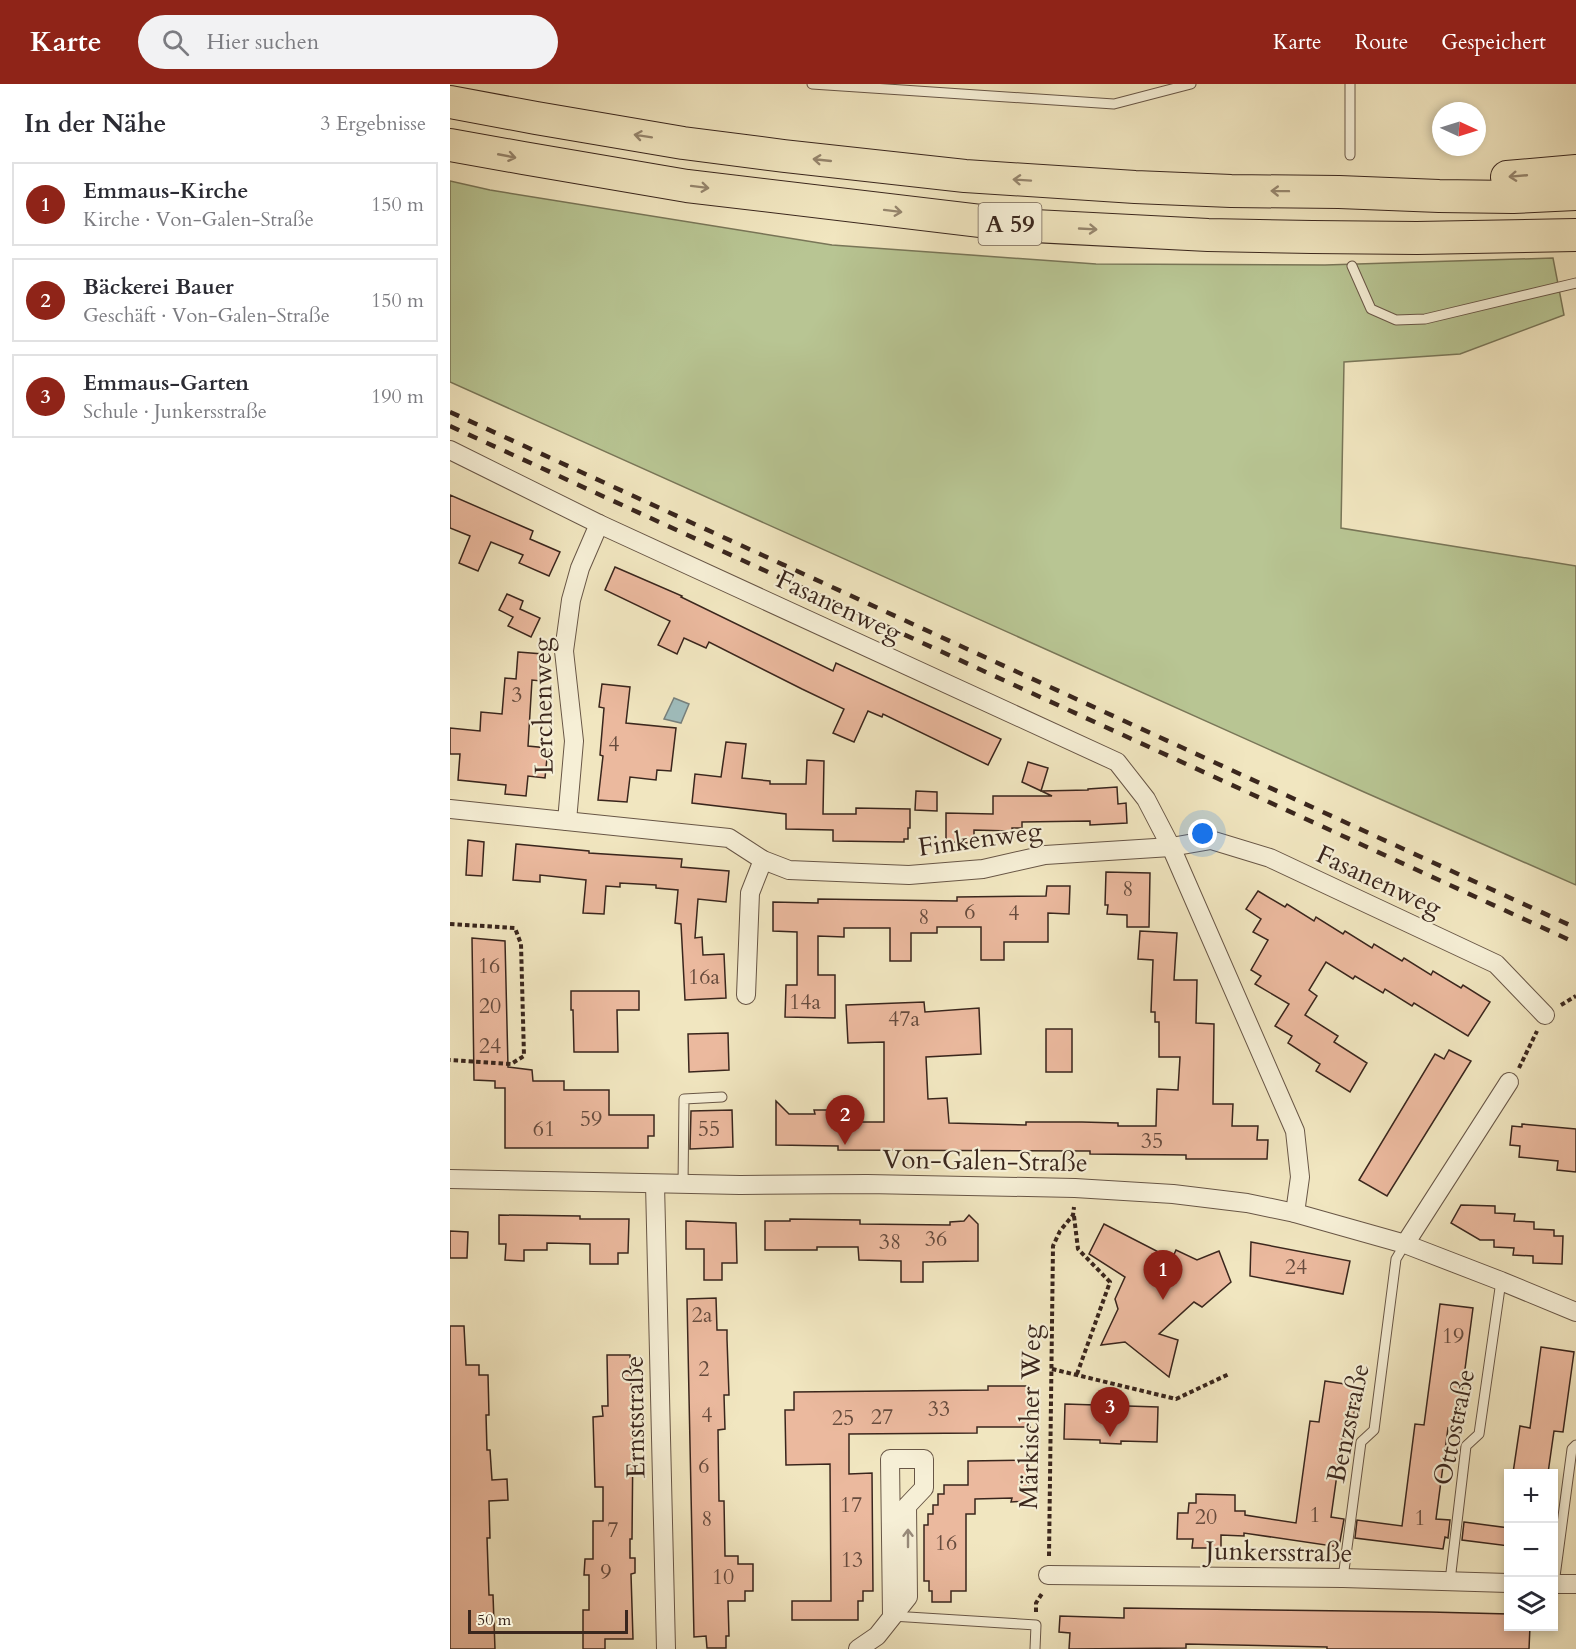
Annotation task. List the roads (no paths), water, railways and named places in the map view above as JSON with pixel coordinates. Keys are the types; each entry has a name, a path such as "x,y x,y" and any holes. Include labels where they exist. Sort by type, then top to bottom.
{"highway":[{"name":"A 59","path":"450,102 706,146 965,176 1231,191 1513,197 1576,194"},
{"name":"A 59","path":"450,145 687,186 1014,225 1208,235 1300,237 1576,235"},
{"name":"A 59","path":"1338,192 1576,171"}],"street":[{"name":"Fasanenweg","path":"450,450 599,524 1117,762 1146,799 1171,847 1295,1131 1300,1177 1295,1213"},
{"name":"Lerchenweg","path":"567,821 574,741 564,651 571,600 580,568 599,524"},
{"name":"Finkenweg","path":"450,809 729,838 763,860 789,870 909,875 983,869 1045,855 1171,847"},
{"name":"Fasanenweg","path":"1171,847 1211,840 1270,858 1496,964 1545,1015"},
{"path":"746,995 750,893 763,860"},
{"path":"1405,1244 1509,1082"},
{"name":"Von-Galen-Straße","path":"450,1179 682,1185 867,1184 1075,1188 1173,1194 1247,1203 1295,1213 1405,1244 1576,1312"},
{"name":"Ernststraße","path":"655,1184 666,1649"},
{"path":"858,1649 877,1636 908,1597 908,1506 924,1488 924,1459 890,1459 892,1616"},
{"name":"Junkersstraße","path":"1048,1575 1343,1578 1504,1583"},
{"path":"1558,1584 1576,1584"}],"lane":[{"path":"812,84 1114,104 1191,84"},
{"path":"1350,84 1350,154"},
{"path":"1352,266 1371,309 1396,320 1425,319 1576,283"},
{"path":"682,1185 684,1099 722,1097"},
{"name":"Benzstraße","path":"1343,1578 1361,1442 1374,1430 1396,1259 1405,1244"},
{"name":"Ottostraße","path":"1450,1581 1466,1446 1479,1434 1501,1281"},
{"path":"1555,1577 1572,1449 1576,1445"},
{"path":"892,1616 1036,1625 1035,1649"}],"water":[{"path":"674,698 689,704 681,723 664,719"}],"railway":[{"path":"450,412 1576,928"},
{"path":"450,426 1576,943"}],"place":[{"name":"Bäckerei Bauer","path":"845,1145"},
{"name":"Emmaus-Kirche","path":"1163,1300"},
{"name":"Emmaus-Garten","path":"1110,1437"}]}
